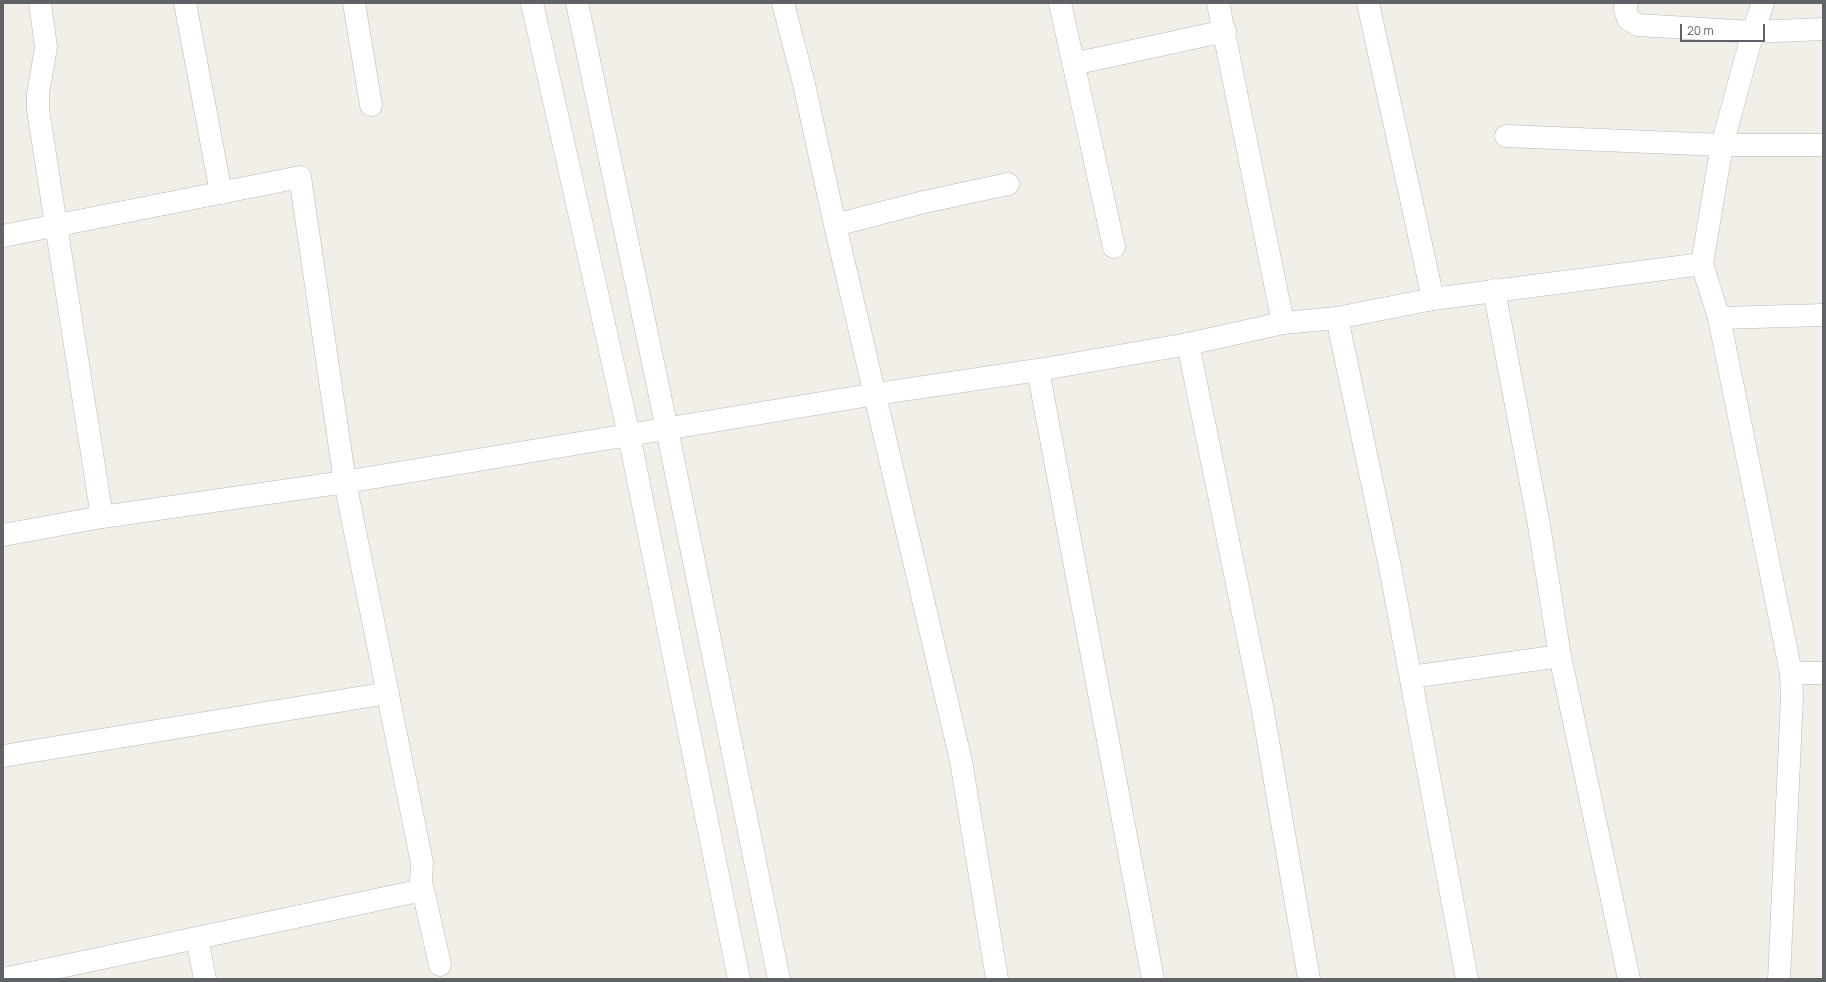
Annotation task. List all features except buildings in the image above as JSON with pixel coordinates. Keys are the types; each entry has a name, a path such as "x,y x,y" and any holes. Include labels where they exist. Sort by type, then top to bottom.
{"street":[{"path":"40,3 46,47 38,94 38,110 102,517"},
{"path":"185,3 221,193"},
{"path":"354,3 372,105"},
{"path":"532,3 629,435 739,979"},
{"path":"577,3 667,429 779,979"},
{"path":"783,3 804,84 835,225 876,394 961,762 998,979"},
{"path":"1060,3 1114,247"},
{"path":"1218,3 1225,31 1283,323"},
{"path":"1368,3 1433,298"},
{"path":"1627,3 1625,9 1628,19 1638,25 1753,32 1823,29"},
{"path":"1763,3 1753,32 1722,145 1702,264 1720,318 1792,673 1780,979"},
{"path":"1073,64 1225,31"},
{"path":"1506,136 1722,145 1823,145"},
{"path":"3,236 300,177 345,482 422,863 421,882 440,965"},
{"path":"835,225 924,202 1008,184"},
{"path":"3,535 102,517 345,482 876,394 1038,370 1188,344 1283,323 1337,318 1433,298 1702,264"},
{"path":"1494,290 1538,525 1560,656 1629,979"},
{"path":"1720,318 1823,315"},
{"path":"1337,318 1389,562 1467,979"},
{"path":"1188,344 1262,706 1309,979"},
{"path":"1038,370 1153,979"},
{"path":"1411,677 1560,656"},
{"path":"1792,673 1823,673"},
{"path":"3,756 388,693"},
{"path":"3,979 198,939 423,890"},
{"path":"198,939 205,979"}]}
